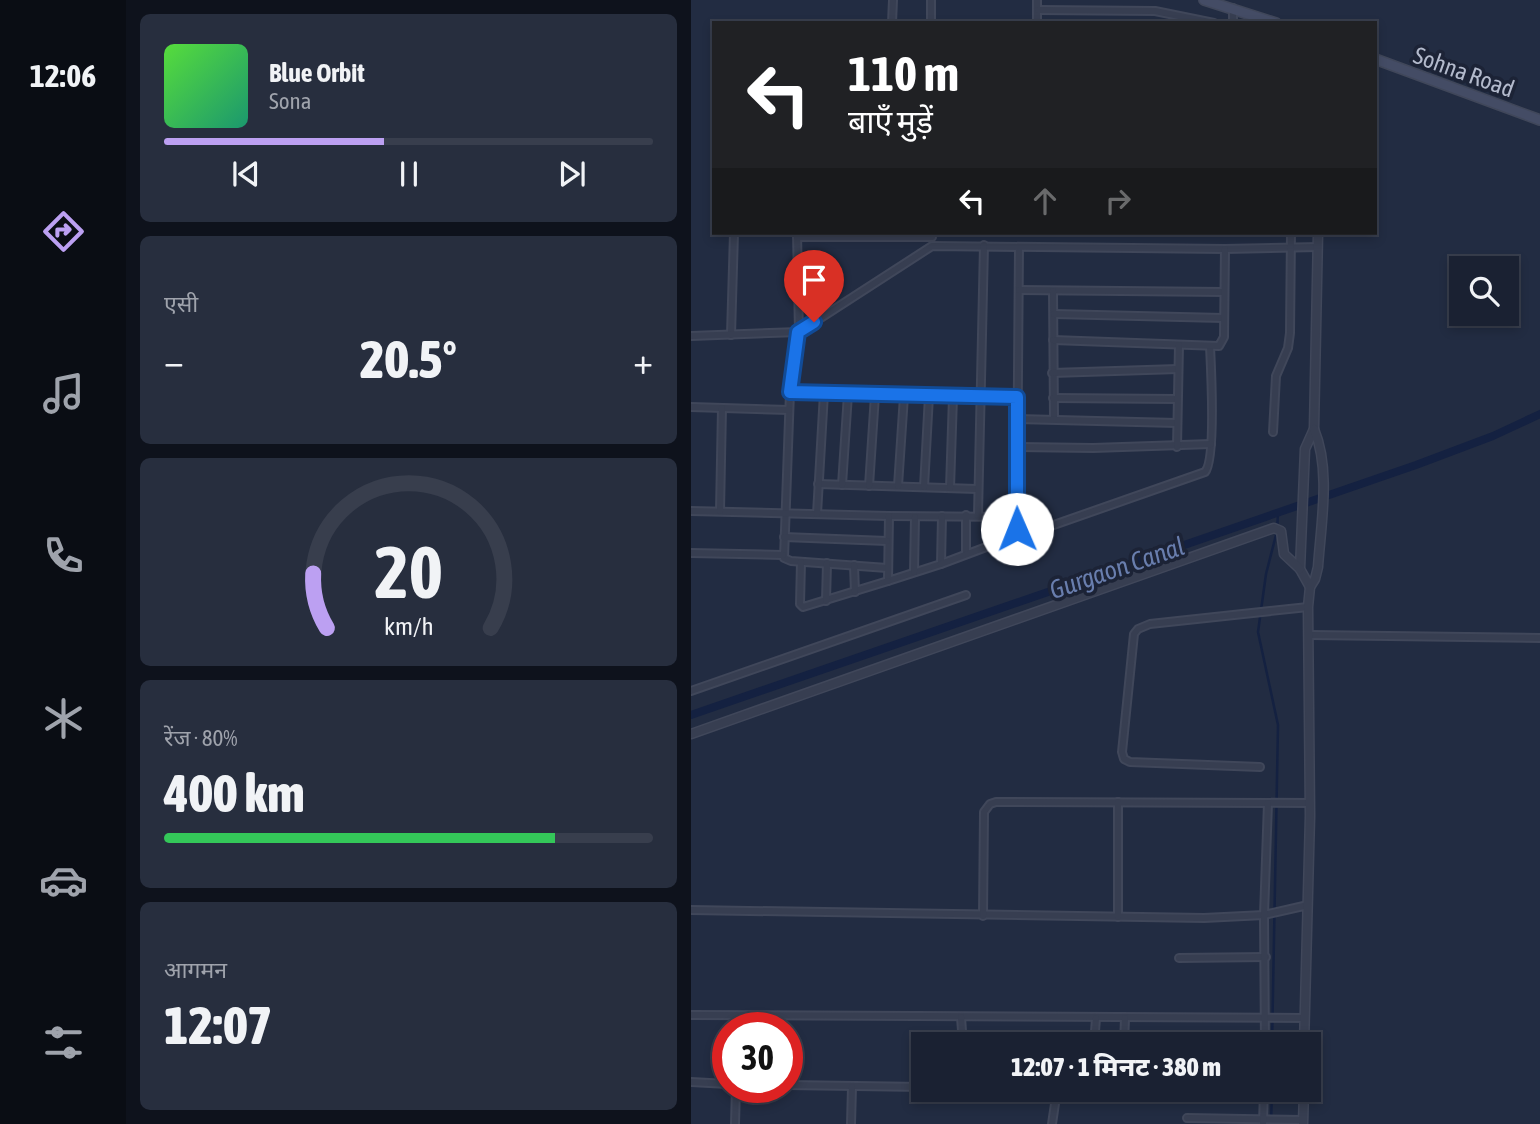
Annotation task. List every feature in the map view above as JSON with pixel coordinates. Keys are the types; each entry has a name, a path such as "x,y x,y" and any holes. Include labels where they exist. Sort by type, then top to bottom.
{"main road":[{"path":"1204,0 1269,21"},
{"name":"Sohna Road","path":"1377,61 1540,120"}],"street":[{"path":"892,21 893,0"},
{"path":"931,0 931,21"},
{"path":"1037,0 1037,21"},
{"path":"1232,8 1232,21"},
{"path":"1037,10 1155,11 1204,21"},
{"path":"731,335 734,235"},
{"path":"887,568 785,560 783,555 790,392 798,332 797,235 932,235 932,246"},
{"path":"1273,432 1276,376 1288,348 1290,333 1291,235"},
{"path":"1304,1032 1310,803 1308,607 1310,587 1317,575 1323,479 1321,448 1314,429 1318,235"},
{"path":"977,515 984,245"},
{"path":"691,336 798,332 932,246 1225,249 1318,247"},
{"path":"1019,247 1018,533 1028,534 1118,501 1201,475 1209,469 1210,346"},
{"path":"1053,340 1219,346 1223,341 1225,249"},
{"path":"1019,290 1224,292"},
{"path":"1053,291 1054,419"},
{"path":"1054,314 1223,318"},
{"path":"1177,447 1179,345"},
{"path":"1052,373 1178,369"},
{"path":"790,392 1017,397"},
{"path":"817,514 824,393"},
{"path":"842,485 848,394"},
{"path":"869,486 875,395"},
{"path":"898,486 904,396"},
{"path":"924,487 929,396"},
{"path":"949,488 953,397"},
{"path":"1053,398 1176,399"},
{"path":"691,407 789,410"},
{"path":"720,511 722,408"},
{"path":"1017,419 1177,422"},
{"path":"1300,569 1305,449 1314,429"},
{"path":"1017,447 1177,447 1211,444"},
{"path":"818,484 977,488"},
{"path":"691,511 1017,517"},
{"path":"966,515 966,554"},
{"path":"888,581 889,516"},
{"path":"941,564 942,516"},
{"path":"801,562 801,606 807,607 989,546 991,516"},
{"path":"914,572 915,517"},
{"path":"691,734 1277,528 1281,533 1284,554 1300,569 1310,587"},
{"path":"784,537 887,541"},
{"path":"691,553 783,555"},
{"path":"826,563 826,601"},
{"path":"854,565 854,592"},
{"path":"691,691 966,594"},
{"path":"1260,767 1130,762 1124,759 1122,752 1131,643 1138,629 1149,624 1308,607"},
{"path":"1310,635 1540,638"},
{"path":"1118,802 1118,917"},
{"path":"1268,1032 1271,1018 1266,957 1271,803"},
{"path":"983,916 984,812 990,804 1310,803"},
{"path":"691,910 1204,918 1268,914 1308,905"},
{"path":"1179,958 1266,957"},
{"path":"691,1015 1305,1018"},
{"path":"961,1017 962,1032"},
{"path":"1095,1032 1096,1018"},
{"path":"1124,1032 1125,1018"},
{"path":"691,1083 712,1084"},
{"path":"803,1085 911,1087"},
{"path":"851,1124 852,1087"},
{"path":"1052,1124 1055,1102"},
{"path":"1265,1102 1267,1121"},
{"path":"1187,1118 1303,1122 1304,1102"},
{"path":"735,1124 736,1103"}],"waterway":[{"name":"Gurgaon Canal","path":"691,715 1416,465 1493,436 1540,414"},
{"path":"1272,1032 1278,725 1258,632 1278,513"},
{"path":"1271,1124 1272,1102"}],"route":[{"path":"814,322 798,332 790,392 1017,397 1017,529"}]}
